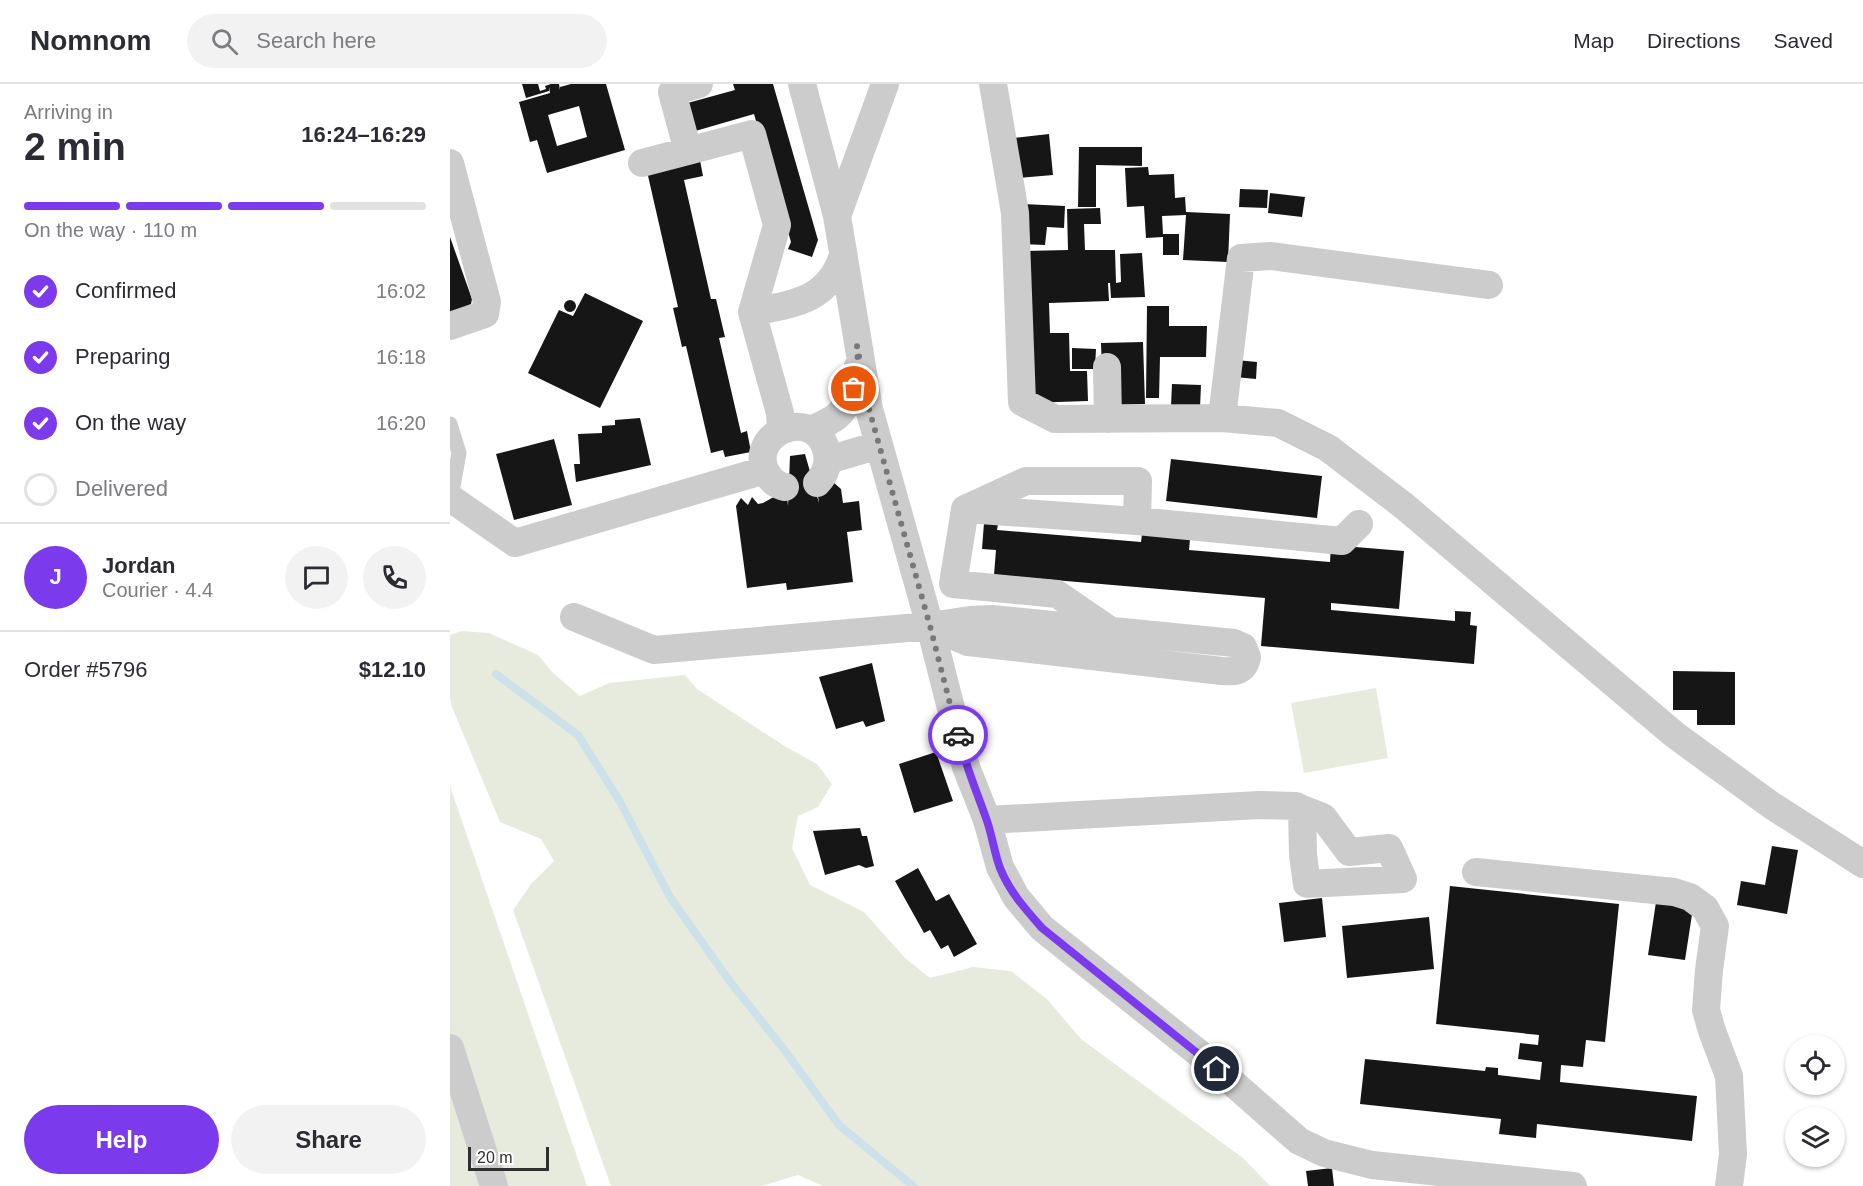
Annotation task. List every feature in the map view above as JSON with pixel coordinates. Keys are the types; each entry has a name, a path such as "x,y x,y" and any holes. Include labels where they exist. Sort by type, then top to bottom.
{"street":[{"path":"688,150 672,92 699,84"},
{"path":"802,84 837,216 842,258 869,409 930,626 966,767 987,820 1000,867 1006,881 1027,912 1042,928 1201,1055 1299,1140 1324,1153 1372,1165 1573,1186"},
{"path":"837,216 885,84"},
{"path":"993,84 1016,213 1022,402 1055,419 1222,418 1278,423 1328,448 1413,514 1675,735 1771,805 1863,864"},
{"path":"642,163 752,134 777,225 752,312 780,413 781,430"},
{"path":"450,163 487,302 485,314 450,326"},
{"path":"1222,418 1241,258 1270,256 1490,285"},
{"path":"752,312 787,305 812,296 831,281 842,258"},
{"path":"811,430 837,417 849,399 858,367 857,346"},
{"path":"1107,367 1108,419"},
{"path":"451,498 515,543 775,478 764,462 766,446 781,430 796,426 811,430 822,439 828,452 822,471 879,445"},
{"path":"965,509 1026,481 1138,481 1137,521"},
{"path":"965,509 953,584 1057,594 1110,630"},
{"path":"965,509 1137,521 1342,541 1359,524"},
{"path":"574,617 654,650 992,619 1237,644 1245,651 1246,661 1244,666 1237,671 1222,671 968,642 930,626"},
{"path":"987,820 1259,805 1289,805 1302,809"},
{"path":"1476,872 1674,892 1690,897 1705,908 1715,926 1706,1010 1729,1076 1733,1154 1729,1186"},
{"path":"450,1048 494,1186"}],"lane":[{"path":"450,424 459,453 451,498"}],"shaded area":[{"path":"461,631 489,633 538,655 553,673 580,696 609,683 685,675 697,689 786,747 817,764 832,784 818,807 798,816 792,848 810,885 864,912 905,958 930,978 973,967 1011,971 1047,999 1081,1039 1243,1158 1270,1186 823,1186 798,1175 762,1186 611,1186 513,910 532,883 554,861 541,839 500,822 452,707 450,635"},
{"path":"1376,688 1388,758 1304,773 1291,703"},
{"path":"450,786 587,1186 450,1186"}],"building":[{"path":"522,84 538,84 540,91 551,84 559,84 560,90 560,87 571,84 606,84 625,150 547,173 537,140 530,142 519,102 550,93 549,87 549,91 526,98","holes":["579,106 587,137 557,146 548,115"]},
{"path":"733,84 773,84 818,240 812,257 788,249 791,242 754,114 692,132 684,104 735,90"},
{"path":"1049,134 1053,175 1018,178 1014,138"},
{"path":"1079,147 1142,147 1142,166 1096,165 1096,207 1078,207"},
{"path":"699,155 703,176 684,180 711,299 716,299 725,337 719,338 741,433 747,431 751,452 725,457 723,450 711,453 686,346 682,347 673,308 678,307 646,167"},
{"path":"1148,167 1149,175 1174,174 1175,198 1185,197 1186,212 1230,214 1228,262 1183,260 1186,215 1162,216 1163,234 1179,234 1179,255 1163,255 1163,237 1146,238 1144,206 1127,207 1125,168"},
{"path":"1240,189 1268,190 1267,208 1239,207"},
{"path":"1270,193 1305,197 1302,217 1268,213"},
{"path":"1023,204 1065,206 1064,228 1047,227 1045,245 1021,244"},
{"path":"1100,208 1101,224 1084,224 1085,250 1115,250 1116,283 1121,282 1120,254 1142,253 1145,297 1111,298 1110,283 1108,283 1109,301 1049,303 1050,333 1069,333 1070,371 1087,371 1088,401 1027,403 1024,251 1068,250 1067,209"},
{"path":"450,237 472,299 471,304 450,316"},
{"path":"585,293 643,321 600,408 528,373 559,310 573,316"},
{"path":"570,300 576,306 570,312 564,306"},
{"path":"1147,306 1169,306 1169,326 1207,326 1206,357 1160,357 1159,398 1146,398"},
{"path":"1143,342 1145,404 1103,405 1101,343"},
{"path":"1072,348 1096,349 1095,369 1072,369"},
{"path":"1236,360 1257,362 1256,379 1235,377"},
{"path":"1172,384 1201,385 1200,408 1171,406"},
{"path":"640,418 651,465 576,482 574,464 580,464 578,434 602,433 602,426 615,425 615,420"},
{"path":"554,439 572,505 514,520 496,454"},
{"path":"805,454 819,503 818,496 833,482 841,489 843,503 859,501 862,530 847,532 853,582 787,590 786,583 747,588 736,506 741,498 748,505 752,497 758,504 779,494 787,496 788,506 790,456"},
{"path":"1171,459 1322,476 1317,518 1166,501"},
{"path":"984,523 998,524 997,530 1141,542 1142,534 1190,539 1189,550 1330,562 1331,545 1404,551 1399,609 1331,603 1331,610 1455,621 1455,611 1471,612 1470,625 1477,626 1474,664 1261,646 1265,598 994,575 996,550 982,549"},
{"path":"872,663 885,721 866,727 863,721 836,729 819,677"},
{"path":"1673,671 1735,672 1735,725 1697,725 1697,710 1673,710"},
{"path":"936,752 953,801 914,813 899,764"},
{"path":"860,828 862,836 867,836 874,866 866,868 859,865 825,875 813,831"},
{"path":"1772,846 1798,850 1787,914 1737,905 1741,881 1765,885"},
{"path":"918,868 936,901 949,894 977,944 954,957 948,945 941,949 930,930 924,933 895,881"},
{"path":"1450,886 1619,904 1605,1042 1586,1040 1583,1067 1561,1065 1560,1082 1697,1096 1692,1141 1537,1124 1536,1138 1499,1134 1501,1119 1360,1104 1365,1059 1485,1071 1486,1067 1498,1068 1498,1075 1540,1080 1542,1062 1518,1059 1520,1043 1538,1045 1539,1035 1436,1024"},
{"path":"1322,898 1326,937 1284,942 1279,903"},
{"path":"1656,902 1693,908 1685,960 1648,955"},
{"path":"1429,917 1434,969 1347,978 1342,926"},
{"path":"1332,1168 1334,1186 1308,1186 1306,1171"}],"waterway":[{"path":"496,674 578,735 619,800 670,897 728,979 786,1052 839,1125 913,1186"}],"way so far":[{"path":"854,389 858,367 857,346 869,409 958,735"}],"route":[{"path":"958,735 966,767 987,820 1000,867 1006,881 1027,912 1042,928 1217,1069"}]}
